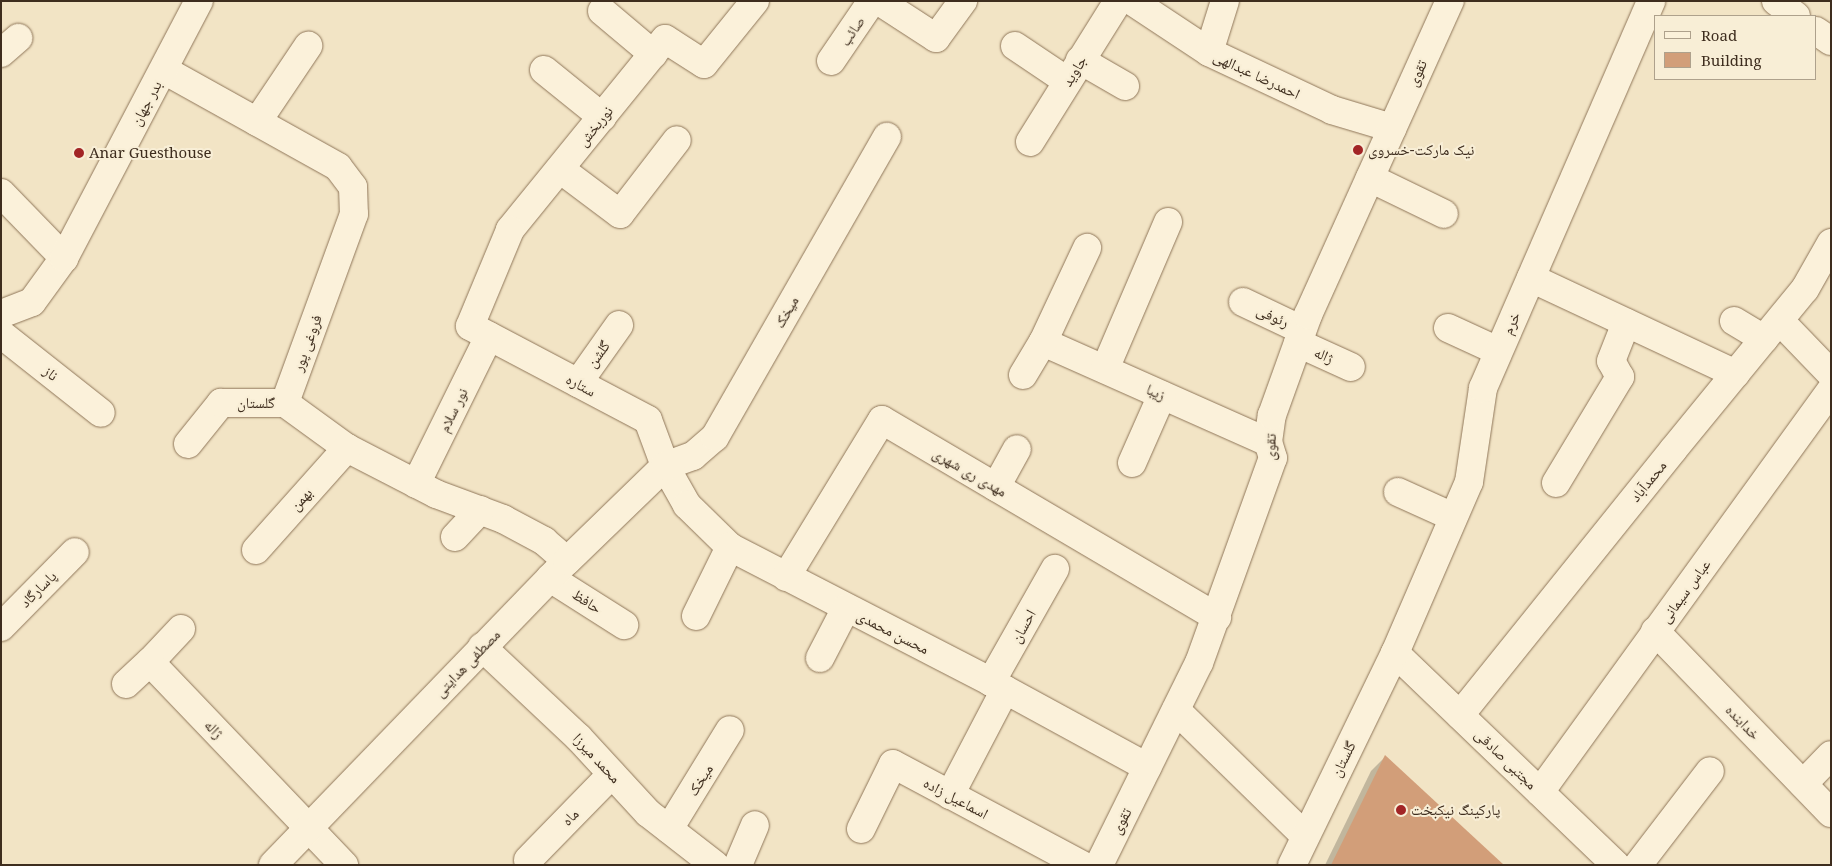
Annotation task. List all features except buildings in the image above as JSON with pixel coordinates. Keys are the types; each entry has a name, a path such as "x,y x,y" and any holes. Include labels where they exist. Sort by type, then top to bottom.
{"street":[{"name":"صائب","path":"832,61 872,1"},
{"path":"879,1 936,38 963,1"},
{"name":"جاوید","path":"1030,142 1118,1"},
{"name":"احمدرضا عبدالهی","path":"1132,1 1209,52 1332,110 1392,128"},
{"path":"1209,52 1225,1"},
{"name":"خرم","path":"1395,653 1453,517 1470,482 1483,388 1652,1"},
{"path":"1776,1 1795,15"},
{"name":"تقوی","path":"1099,865 1199,663 1273,458 1268,442 1272,415 1300,336 1448,2"},
{"name":"بدر جهان","path":"1,314 32,302 64,258 164,70 195,3"},
{"name":"نوربخش","path":"479,331 510,230 666,38 704,64 747,4"},
{"path":"602,10 653,54"},
{"path":"1817,32 1831,41"},
{"path":"258,122 308,46"},
{"path":"1014,46 1074,71 1125,86"},
{"name":"فروغی پور","path":"164,70 338,167 353,187 354,214 285,403"},
{"path":"544,70 602,117"},
{"name":"میخک","path":"665,466 693,456 715,437 887,137"},
{"path":"560,169 620,214 677,140"},
{"path":"1370,178 1444,214"},
{"path":"1,193 64,258"},
{"path":"1105,369 1168,222"},
{"name":"محمدآباد","path":"1460,716 1805,289 1831,243"},
{"path":"1022,374 1043,342 1086,248"},
{"path":"1530,278 1736,374"},
{"name":"رئوفی","path":"1243,302 1300,336"},
{"path":"1734,321 1772,330 1831,374"},
{"path":"1556,483 1620,376 1611,361 1626,323"},
{"name":"گلشن","path":"578,383 619,325"},
{"path":"1448,328 1498,351"},
{"name":"ستاره","path":"479,331 648,420 665,466"},
{"name":"نور سلام","path":"416,484 479,331"},
{"name":"ناز","path":"1,334 102,413"},
{"name":"ژاله","path":"1300,336 1351,367"},
{"name":"زیبا","path":"1043,342 1268,442"},
{"name":"عباس سیمانی","path":"1540,792 1831,390"},
{"path":"1132,463 1162,395"},
{"name":"گلستان","path":"188,444 221,402 285,403"},
{"path":"285,403 347,448 416,484 503,519 544,541 558,569"},
{"name":"مهدی ری شهری","path":"786,577 882,420 1217,617"},
{"name":"بهمن","path":"256,550 347,448"},
{"path":"996,487 1017,449"},
{"name":"محسن محمدی","path":"665,466 687,505 730,547 998,686 1147,766"},
{"name":"مصطفی هدایتی","path":"273,865 558,569 665,466"},
{"path":"1398,492 1453,517"},
{"path":"455,537 480,510"},
{"path":"696,616 730,547"},
{"name":"پاسارگاد","path":"1,627 75,552"},
{"name":"حافظ","path":"558,569 624,625"},
{"name":"احسان","path":"950,795 998,686 1055,569"},
{"path":"820,658 846,608"},
{"path":"126,684 181,630"},
{"name":"خدابنده","path":"1655,631 1831,812"},
{"name":"محمد میرزا","path":"482,647 578,737 648,813 705,862"},
{"name":"گلستان","path":"1292,865 1395,653"},
{"name":"مجتبی صادقی","path":"1395,653 1616,865"},
{"name":"ژاله","path":"150,662 344,865"},
{"path":"1176,710 1306,836"},
{"name":"میخک","path":"669,830 730,730"},
{"path":"1803,784 1831,755"},
{"name":"اسماعیل زاده","path":"860,829 893,764 1082,865"},
{"path":"1638,865 1710,771"},
{"name":"ماه","path":"528,860 612,774"},
{"path":"738,865 755,826"}],"place":[{"name":"نیک مارکت-خسروی","path":"1358,150"},
{"name":"Anar Guesthouse","path":"79,153"},
{"name":"پارکینگ نیکبخت","path":"1401,810"}]}
